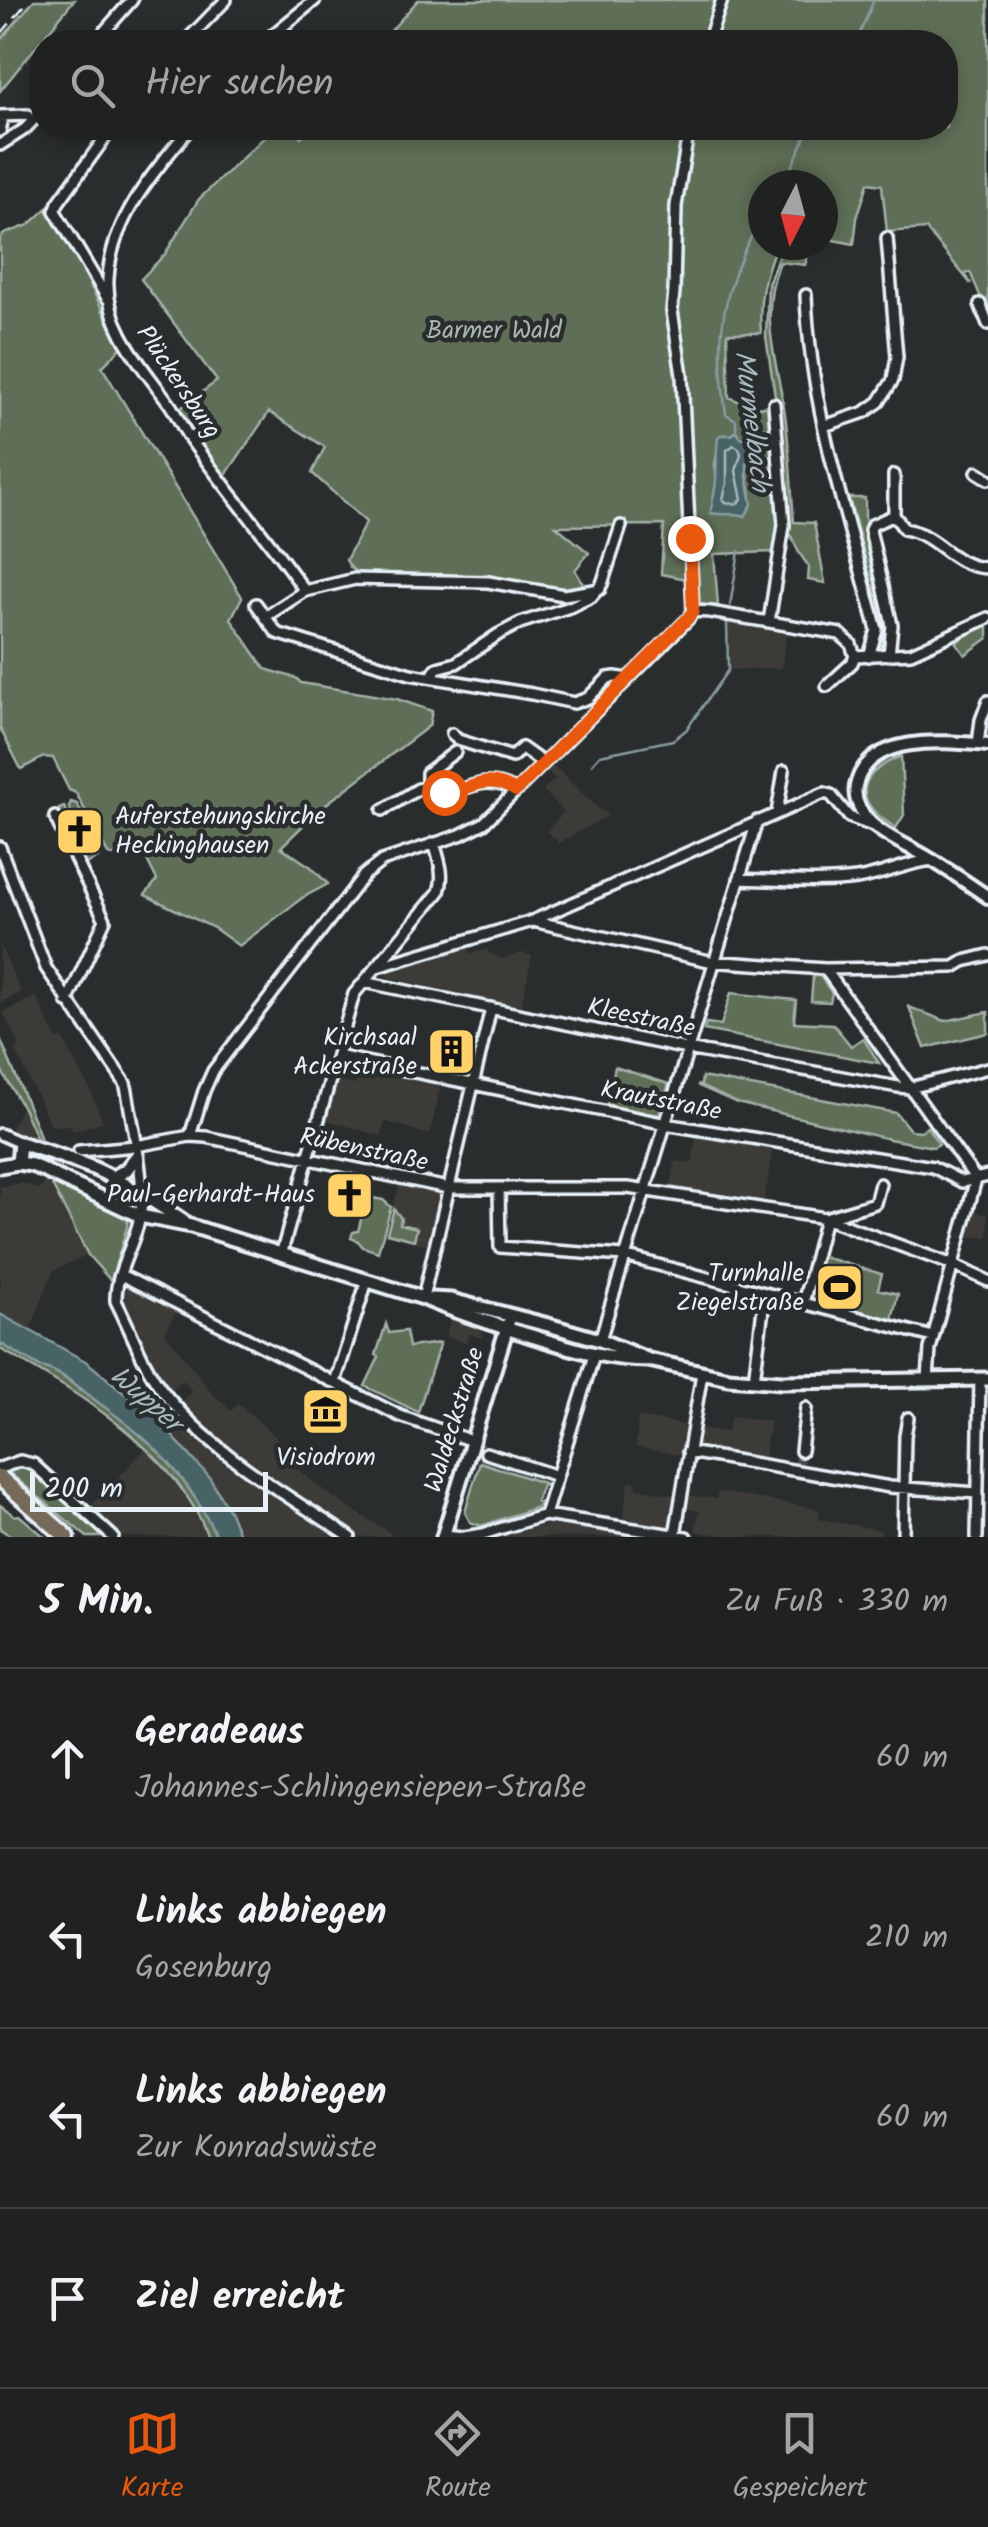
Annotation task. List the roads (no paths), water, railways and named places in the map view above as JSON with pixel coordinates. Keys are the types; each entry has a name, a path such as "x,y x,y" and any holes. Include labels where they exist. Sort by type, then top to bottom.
{"main road":[{"path":"18,1163 20,1143 94,1169 191,1226"},
{"path":"112,1178 126,1170 136,1151"},
{"path":"0,1166 32,1165 140,1216 191,1226 448,1309 600,1340 649,1360 702,1374 806,1388 984,1379"},
{"path":"509,1322 594,1355 649,1360"},
{"name":"Waldeckstraße","path":"444,1536 509,1322"},
{"path":"0,1478 67,1537"}],"street":[{"path":"106,30 132,0"},
{"path":"197,30 226,0"},
{"path":"279,30 315,0"},
{"path":"712,30 722,0"},
{"path":"0,132 1,116 28,116"},
{"path":"0,145 30,124"},
{"path":"103,140 55,211 108,300"},
{"name":"Plückersburg","path":"181,140 146,184 116,237 110,259 108,300 126,342 190,438 306,592"},
{"path":"190,1136 213,1071 364,875 382,860 460,835 484,823 693,611 682,374 672,311 676,206 687,140"},
{"path":"824,426 866,412 879,402 893,380 897,357 886,238"},
{"path":"806,295 814,381 878,630 869,656"},
{"path":"980,304 988,324"},
{"path":"769,622 784,525 774,404"},
{"path":"977,472 988,480"},
{"path":"894,475 894,515 904,529 923,534 962,563 988,568"},
{"path":"889,655 892,624 870,530 874,523 894,515"},
{"path":"431,678 437,668 456,663 498,634 585,601 600,589 621,526"},
{"path":"265,616 306,592 335,582 376,578 488,582 564,595 600,589"},
{"path":"256,604 282,635 431,678 568,703 583,702 608,678 627,679"},
{"path":"693,611 840,634 851,644 854,656 852,663 827,686"},
{"path":"854,656 911,653 988,618"},
{"path":"873,826 856,797 857,781 871,762 896,748 920,742 983,745 981,720 988,701"},
{"path":"452,734 458,740 512,757 522,748 543,763"},
{"path":"426,787 427,773 455,752"},
{"path":"777,813 784,771"},
{"path":"382,810 426,787 452,793 484,782 516,791"},
{"path":"378,967 532,920 824,793 850,817 932,860 988,897"},
{"path":"54,818 105,920 68,1002"},
{"path":"600,1340 756,821"},
{"path":"281,1255 354,994 439,892 443,879 434,843"},
{"path":"0,848 46,968 124,1083 142,1194 140,1216 115,1291 116,1301 152,1376 201,1431 234,1458 350,1537"},
{"path":"739,879 858,879 932,860"},
{"path":"532,920 714,962 824,970 954,967 988,955"},
{"path":"824,970 976,1180"},
{"name":"Kleestraße","path":"364,982 687,1049 910,1088"},
{"path":"423,1298 491,1008"},
{"name":"Krautstraße","path":"337,1056 664,1123 933,1167 962,1182 976,1180"},
{"path":"910,1088 988,1068"},
{"path":"0,1134 20,1143"},
{"name":"Rübenstraße","path":"79,1151 136,1151 190,1136 206,1136 448,1188 628,1188 825,1218"},
{"path":"976,1180 988,1176"},
{"path":"928,1380 930,1348 976,1180"},
{"path":"825,1218 875,1203 880,1184"},
{"path":"499,1188 500,1248 624,1256 933,1338"},
{"path":"825,1218 988,1280"},
{"path":"802,1303 825,1218"},
{"path":"121,1275 400,1416 472,1441"},
{"path":"335,1382 368,1282"},
{"path":"754,1380 765,1293"},
{"path":"545,1515 594,1355"},
{"path":"444,1536 483,1534 545,1515 681,1536 688,1452 702,1374"},
{"path":"977,1537 984,1379"},
{"path":"800,1451 806,1408"},
{"path":"903,1537 908,1418"},
{"path":"688,1452 904,1489 978,1494"},
{"path":"486,1454 558,1475"},
{"path":"0,1468 20,1461 33,1464 114,1537"}],"water":[{"path":"736,431 750,440 752,460 747,463 747,477 752,504 745,516 711,513 718,437"},
{"path":"0,1314 87,1362 159,1421 209,1477 240,1537 217,1537 181,1477 137,1432 71,1381 0,1343"}],"waterway":[{"name":"Murmelbach","path":"861,30 874,0"},
{"name":"Murmelbach","path":"791,170 804,140"},
{"name":"Murmelbach","path":"736,433 736,420 726,414 722,332 729,293 748,244"},
{"name":"Murmelbach","path":"730,606 739,551"},
{"name":"Murmelbach","path":"592,764 600,755 673,740 686,730 728,670 727,621"}],"tunnel":[{"path":"798,1464 801,1451"}],"railway":[{"path":"0,35 29,0"}],"place":[{"name":"Auferstehungskirche Heckinghausen","path":"80,831"},
{"name":"Kirchsaal Ackerstraße","path":"452,1052"},
{"name":"Paul-Gerhardt-Haus","path":"350,1195"},
{"name":"Turnhalle Ziegelstraße","path":"839,1288"},
{"name":"Visiodrom","path":"326,1412"}],"park label":[{"name":"Barmer Wald","path":"494,331"}],"water label":[{"name":"Wupper","path":"145,1400"}]}
